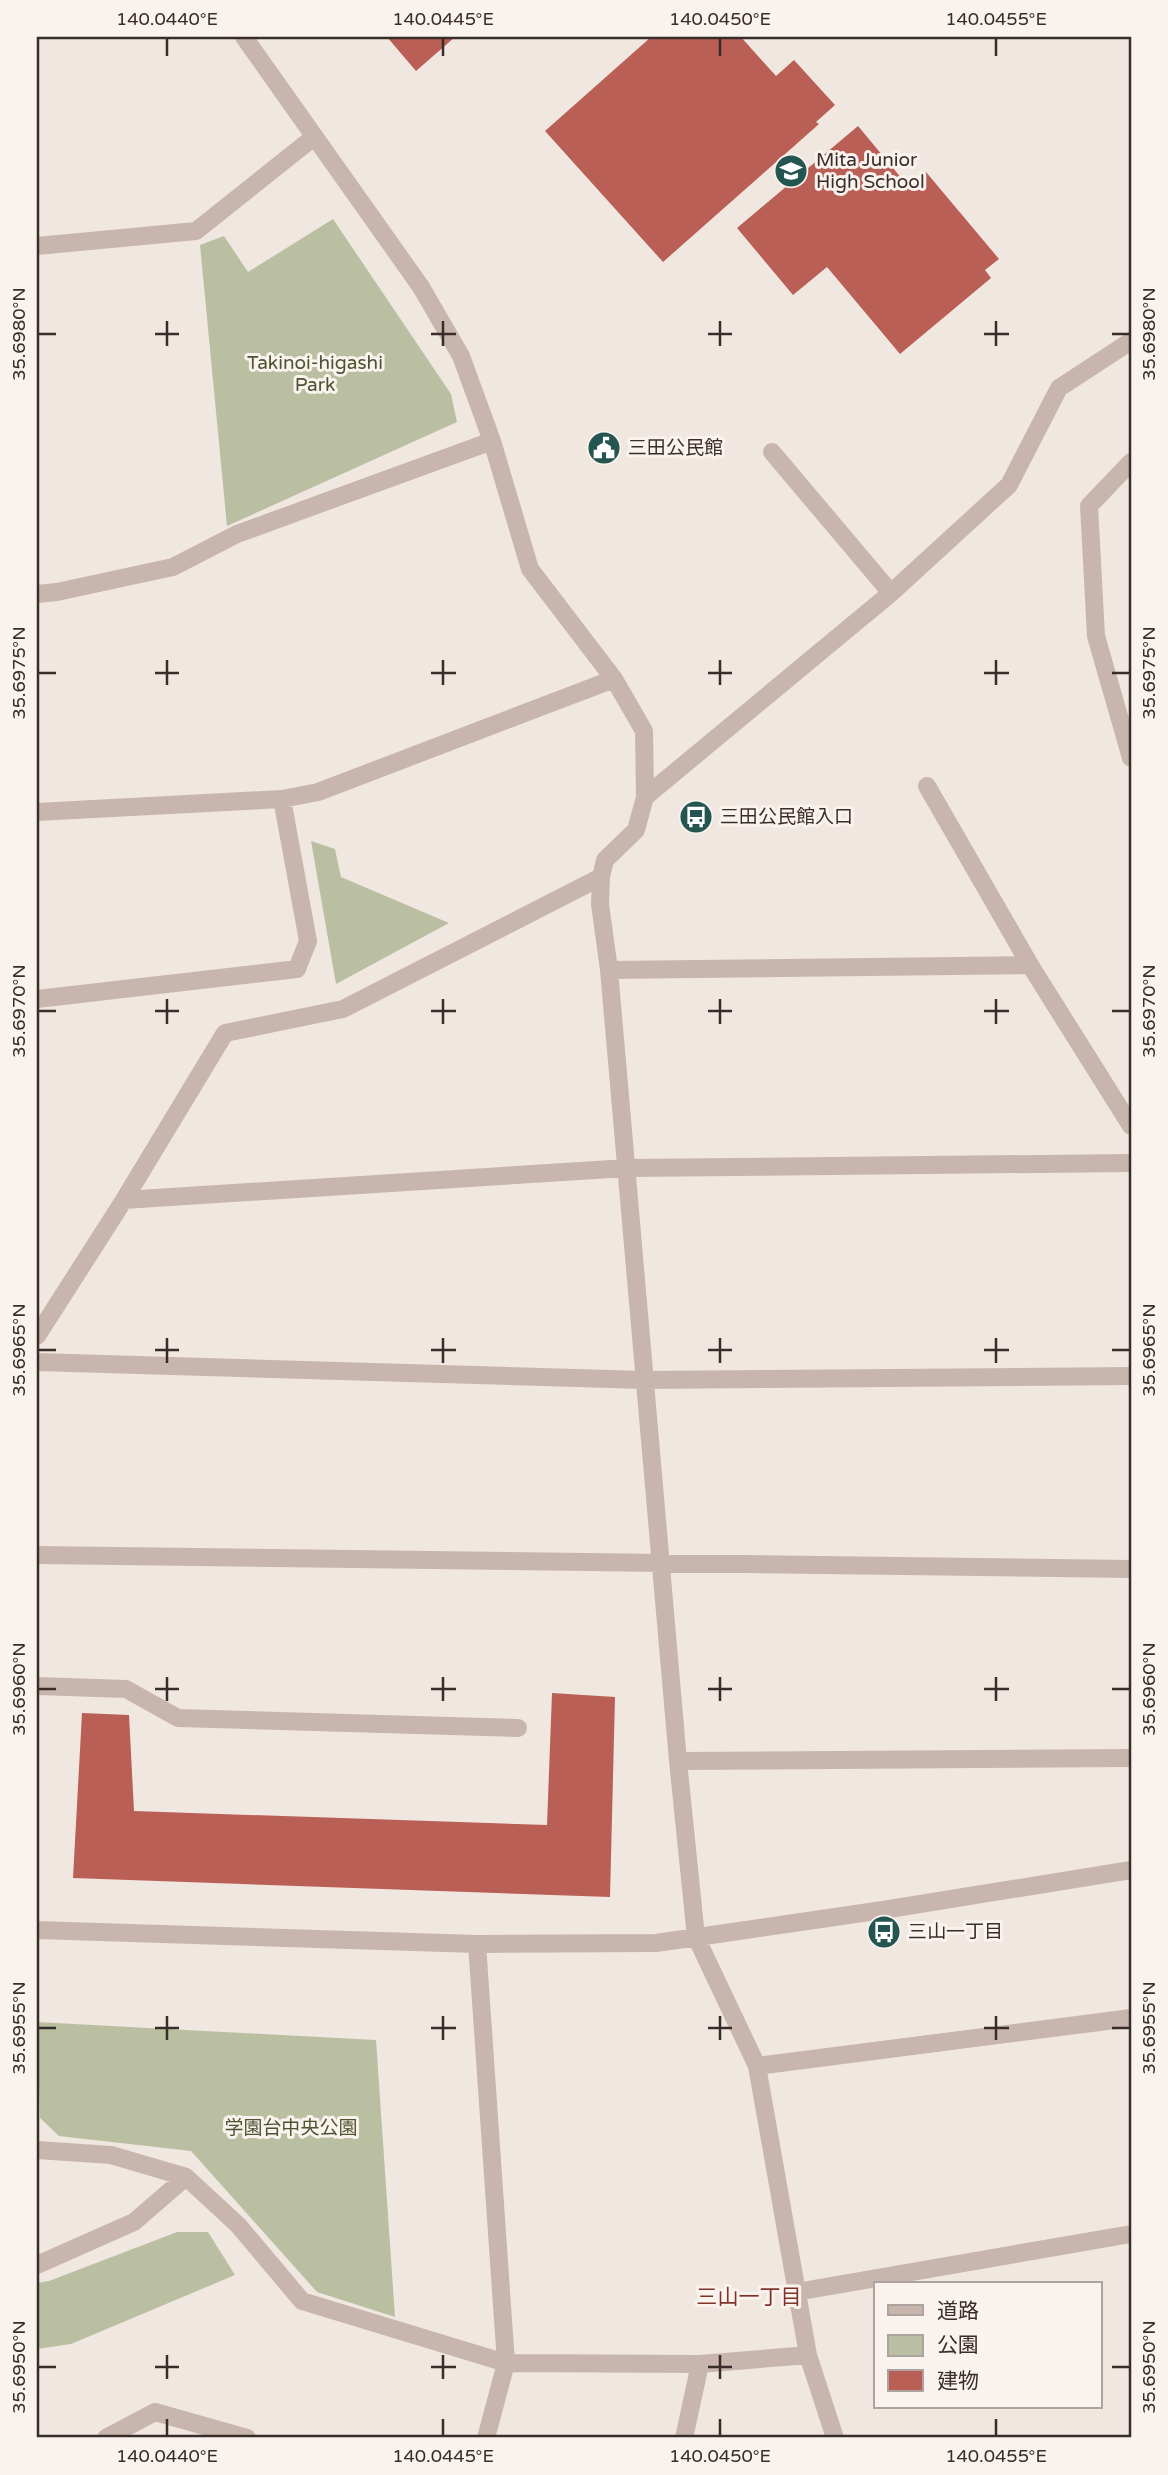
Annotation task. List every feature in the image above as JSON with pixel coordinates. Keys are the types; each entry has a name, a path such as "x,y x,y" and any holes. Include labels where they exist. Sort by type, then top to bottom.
{"street":[{"path":"244,37 428,298 461,356 492,441 530,569 614,679 644,732 645,797 636,830 606,860 601,877 600,904 609,970 678,1761 696,1937 757,2066 808,2355 835,2438"},
{"path":"37,246 196,231 314,137"},
{"path":"645,797 891,593 1009,485 1059,388 1131,341"},
{"path":"37,594 173,568 237,534 492,441"},
{"path":"772,452 891,593"},
{"path":"1131,462 1089,506 1096,636 1131,758"},
{"path":"37,812 282,799 318,792 614,679"},
{"path":"927,786 1030,965 1131,1126"},
{"path":"37,999 297,969 308,941 282,799"},
{"path":"37,1336 124,1200 225,1033 343,1009 601,877"},
{"path":"609,970 1030,965"},
{"path":"124,1200 627,1168 1131,1163"},
{"path":"37,1362 644,1380 1131,1376"},
{"path":"37,1555 1131,1569"},
{"path":"37,1686 125,1689 178,1718 518,1728"},
{"path":"678,1761 1131,1758"},
{"path":"37,1930 477,1944 656,1943 1131,1870"},
{"path":"477,1944 506,2363 486,2438"},
{"path":"757,2066 1131,2018"},
{"path":"37,2150 111,2155 186,2177 238,2225 302,2301 506,2363 700,2364 808,2355"},
{"path":"37,2265 134,2222 186,2177"},
{"path":"796,2292 1131,2234"},
{"path":"684,2438 700,2364"},
{"path":"106,2438 155,2412 247,2438"}],"green space":[{"name":"Takinoi-higashi Park","path":"333,219 451,394 457,422 227,526 200,245 224,236 248,272"},
{"path":"311,841 335,849 341,877 449,923 336,984"},
{"name":"学園台中央公園","path":"37,2022 376,2040 395,2317 317,2292 191,2151 59,2136 40,2118"},
{"path":"177,2232 208,2232 235,2275 71,2344 37,2349 37,2283 49,2281"}],"building":[{"path":"387,37 455,37 416,71"},
{"path":"651,37 741,37 776,76 794,60 835,105 816,122 819,124 663,262 545,131"},
{"path":"858,126 908,186 926,172 999,259 985,270 991,278 900,354 827,267 793,295 737,228"},
{"path":"552,1693 615,1697 610,1897 73,1878 82,1713 129,1715 134,1811 547,1825"}],"place":[{"name":"Mita Junior High School","path":"791,171"},
{"name":"三田公民館","path":"604,448"},
{"name":"三田公民館入口","path":"696,817"},
{"name":"三山一丁目","path":"884,1932"}],"district":[{"name":"三山一丁目","path":"749,2297"}]}
